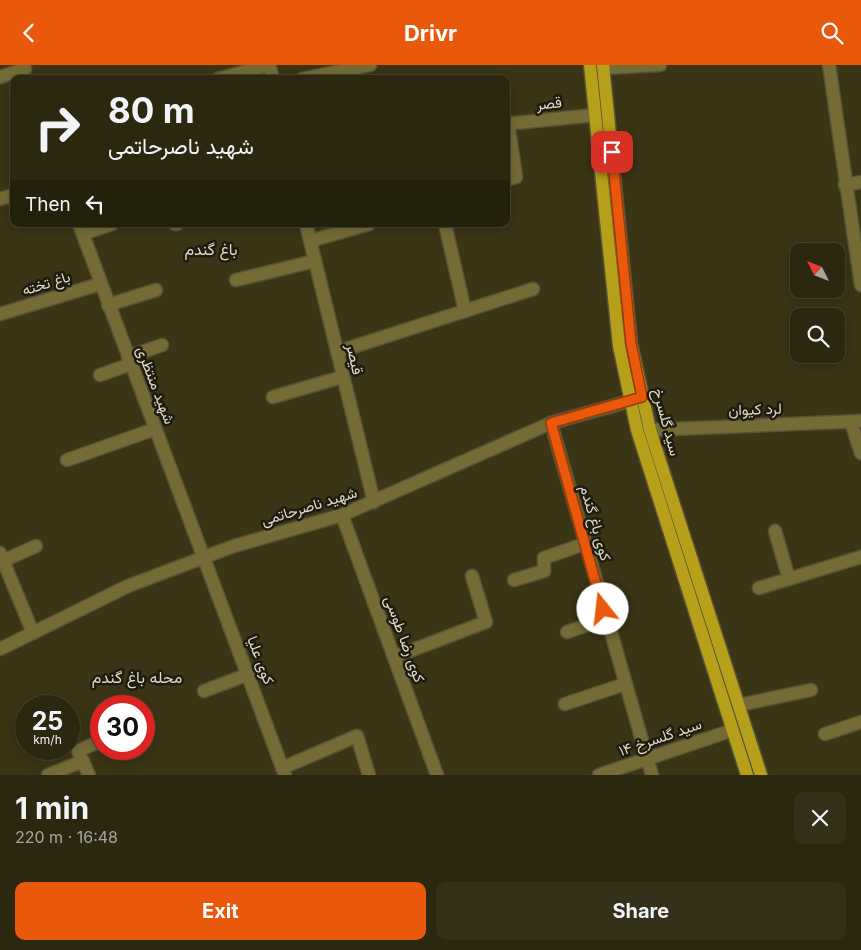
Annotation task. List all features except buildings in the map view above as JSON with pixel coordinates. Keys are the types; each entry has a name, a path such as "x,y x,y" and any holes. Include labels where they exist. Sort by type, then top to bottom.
{"main road":[{"name":"سید گلسرخ","path":"590,65 619,345 747,775"},
{"name":"سید گلسرخ","path":"603,66 636,399"},
{"name":"سید گلسرخ","path":"644,430 739,705 761,775"}],"street":[{"path":"233,75 269,65"},
{"path":"321,75 370,65"},
{"path":"603,66 660,65"},
{"path":"828,65 861,285"},
{"path":"0,77 26,71"},
{"name":"قصر","path":"510,123 595,115"},
{"path":"510,141 516,177 510,179"},
{"path":"845,185 861,182"},
{"path":"81,229 93,227"},
{"name":"قیصر","path":"307,227 374,502"},
{"path":"310,241 359,227"},
{"path":"446,227 466,311"},
{"name":"شهید منتظری","path":"81,229 204,558"},
{"path":"236,280 315,261"},
{"name":"باغ تخته","path":"0,314 100,284"},
{"path":"336,352 533,289"},
{"path":"108,305 156,290"},
{"path":"100,375 162,345"},
{"path":"273,397 342,377"},
{"name":"شهید ناصرحاتمی","path":"0,649 128,586 234,546 342,515 551,423 636,399"},
{"path":"856,421 861,453"},
{"name":"لرد کیوان","path":"644,430 856,421"},
{"name":"کوی باغ گندم","path":"551,423 584,544 652,775"},
{"path":"67,460 155,429"},
{"name":"کوی رضا طوسی","path":"342,515 394,657 433,774"},
{"path":"775,531 789,579"},
{"path":"514,580 544,571 544,558 584,544"},
{"path":"33,633 2,557 36,546"},
{"path":"759,588 861,557"},
{"name":"کوی علیا","path":"204,558 284,771"},
{"path":"394,657 486,622 472,576"},
{"path":"567,631 606,619"},
{"path":"204,691 249,674"},
{"path":"565,704 625,684"},
{"path":"739,705 812,690"},
{"path":"825,734 861,722"},
{"name":"سید گلسرخ ۱۴","path":"598,775 733,730"},
{"path":"284,771 357,736 369,775"},
{"path":"89,775 78,751 90,746"},
{"path":"48,775 83,761"}],"district":[{"name":"باغ گندم","path":"211,249"},
{"name":"محله باغ گندم","path":"137,677"}],"route":[{"path":"603,609 551,423 642,397 631,343 612,152"}]}
